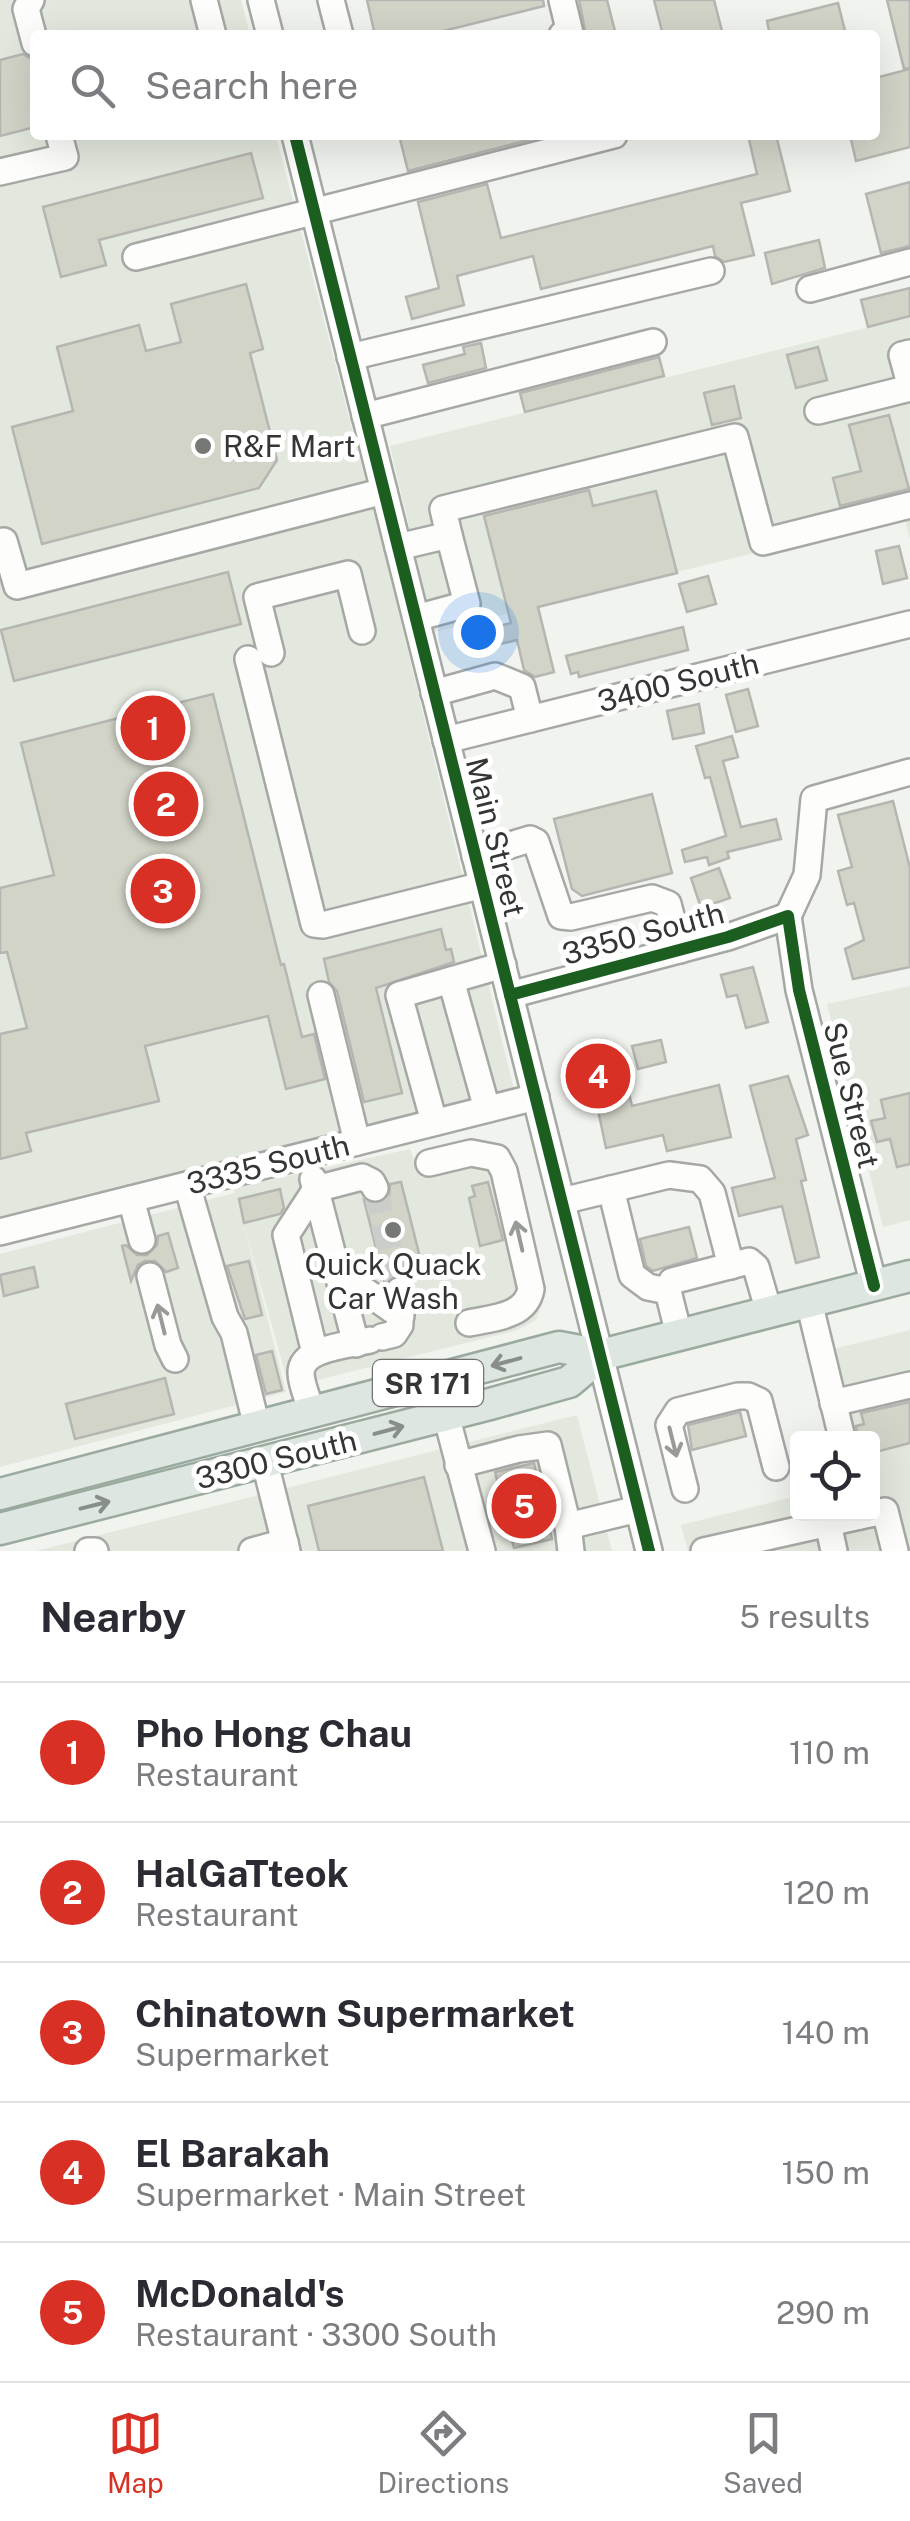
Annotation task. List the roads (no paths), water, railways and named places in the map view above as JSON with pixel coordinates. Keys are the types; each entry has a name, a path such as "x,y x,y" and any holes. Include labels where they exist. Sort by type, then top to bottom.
{"main road":[{"name":"3300 South","path":"0,1529 568,1382 601,1356 910,1276"},
{"name":"3300 South","path":"0,1494 559,1347 601,1356"}],"street":[{"path":"31,0 26,9 32,30"},
{"path":"204,0 212,30"},
{"path":"261,0 269,30"},
{"path":"332,0 339,30"},
{"path":"562,0 569,30"},
{"path":"0,172 64,157 60,140"},
{"name":"Main Street","path":"295,140 649,1551"},
{"path":"136,257 594,140"},
{"path":"810,288 910,262"},
{"path":"350,357 711,271"},
{"path":"365,416 652,342"},
{"path":"818,412 910,386 902,355 910,353"},
{"path":"416,618 467,604 443,508 734,437 763,542 910,505"},
{"path":"1,536 17,586 384,492"},
{"path":"398,547 449,535"},
{"path":"362,631 348,574 257,597 260,656 314,924 483,885"},
{"name":"3400 South","path":"446,740 910,624"},
{"path":"434,693 495,676 522,688 530,718"},
{"path":"788,916 807,875 814,800 910,772"},
{"path":"475,856 530,839 536,842 562,916 652,898 662,900 668,904 680,950"},
{"name":"3350 South","path":"510,995 680,950 788,916"},
{"name":"Sue Street","path":"788,916 799,990 874,1286"},
{"path":"434,1122 399,994 503,965"},
{"path":"451,980 487,1109"},
{"path":"321,996 357,1142"},
{"name":"3335 South","path":"0,1232 536,1097"},
{"path":"429,1163 485,1153 497,1158 504,1170 532,1289 529,1301 518,1310 469,1324"},
{"path":"307,1154 338,1272 369,1340"},
{"path":"562,1201 669,1175 700,1179 712,1193 769,1312"},
{"path":"315,1353 286,1234 316,1189 362,1177 375,1188"},
{"path":"187,1185 256,1427"},
{"path":"611,1189 632,1276 648,1286 668,1291"},
{"path":"131,1199 142,1240"},
{"path":"679,1335 668,1291 672,1280 744,1266"},
{"path":"312,1413 301,1372 305,1361 315,1353 394,1334 400,1325 400,1303 338,1272"},
{"path":"150,1276 168,1345 176,1360"},
{"path":"809,1302 840,1431"},
{"path":"833,1403 910,1385"},
{"path":"685,1490 669,1425 678,1411 738,1396 758,1401 776,1467"},
{"path":"446,1415 482,1551"},
{"path":"458,1465 548,1446 570,1538"},
{"path":"252,1551 286,1546 265,1463"},
{"path":"570,1538 638,1509"},
{"path":"880,1512 886,1511 895,1551"},
{"path":"704,1551 764,1545 839,1521"},
{"path":"828,1524 834,1551"},
{"path":"570,1538 578,1538 582,1551"},
{"path":"88,1551 96,1551"}],"tunnel":[{"path":"375,1188 399,1291"}],"place":[{"name":"R&F Mart","path":"203,446"},
{"name":"Pho Hong Chau","path":"153,728"},
{"name":"HalGaTteok","path":"166,804"},
{"name":"Chinatown Supermarket","path":"163,891"},
{"name":"El Barakah","path":"598,1076"},
{"name":"Quick Quack Car Wash","path":"393,1230"},
{"name":"McDonald's","path":"524,1506"}]}
